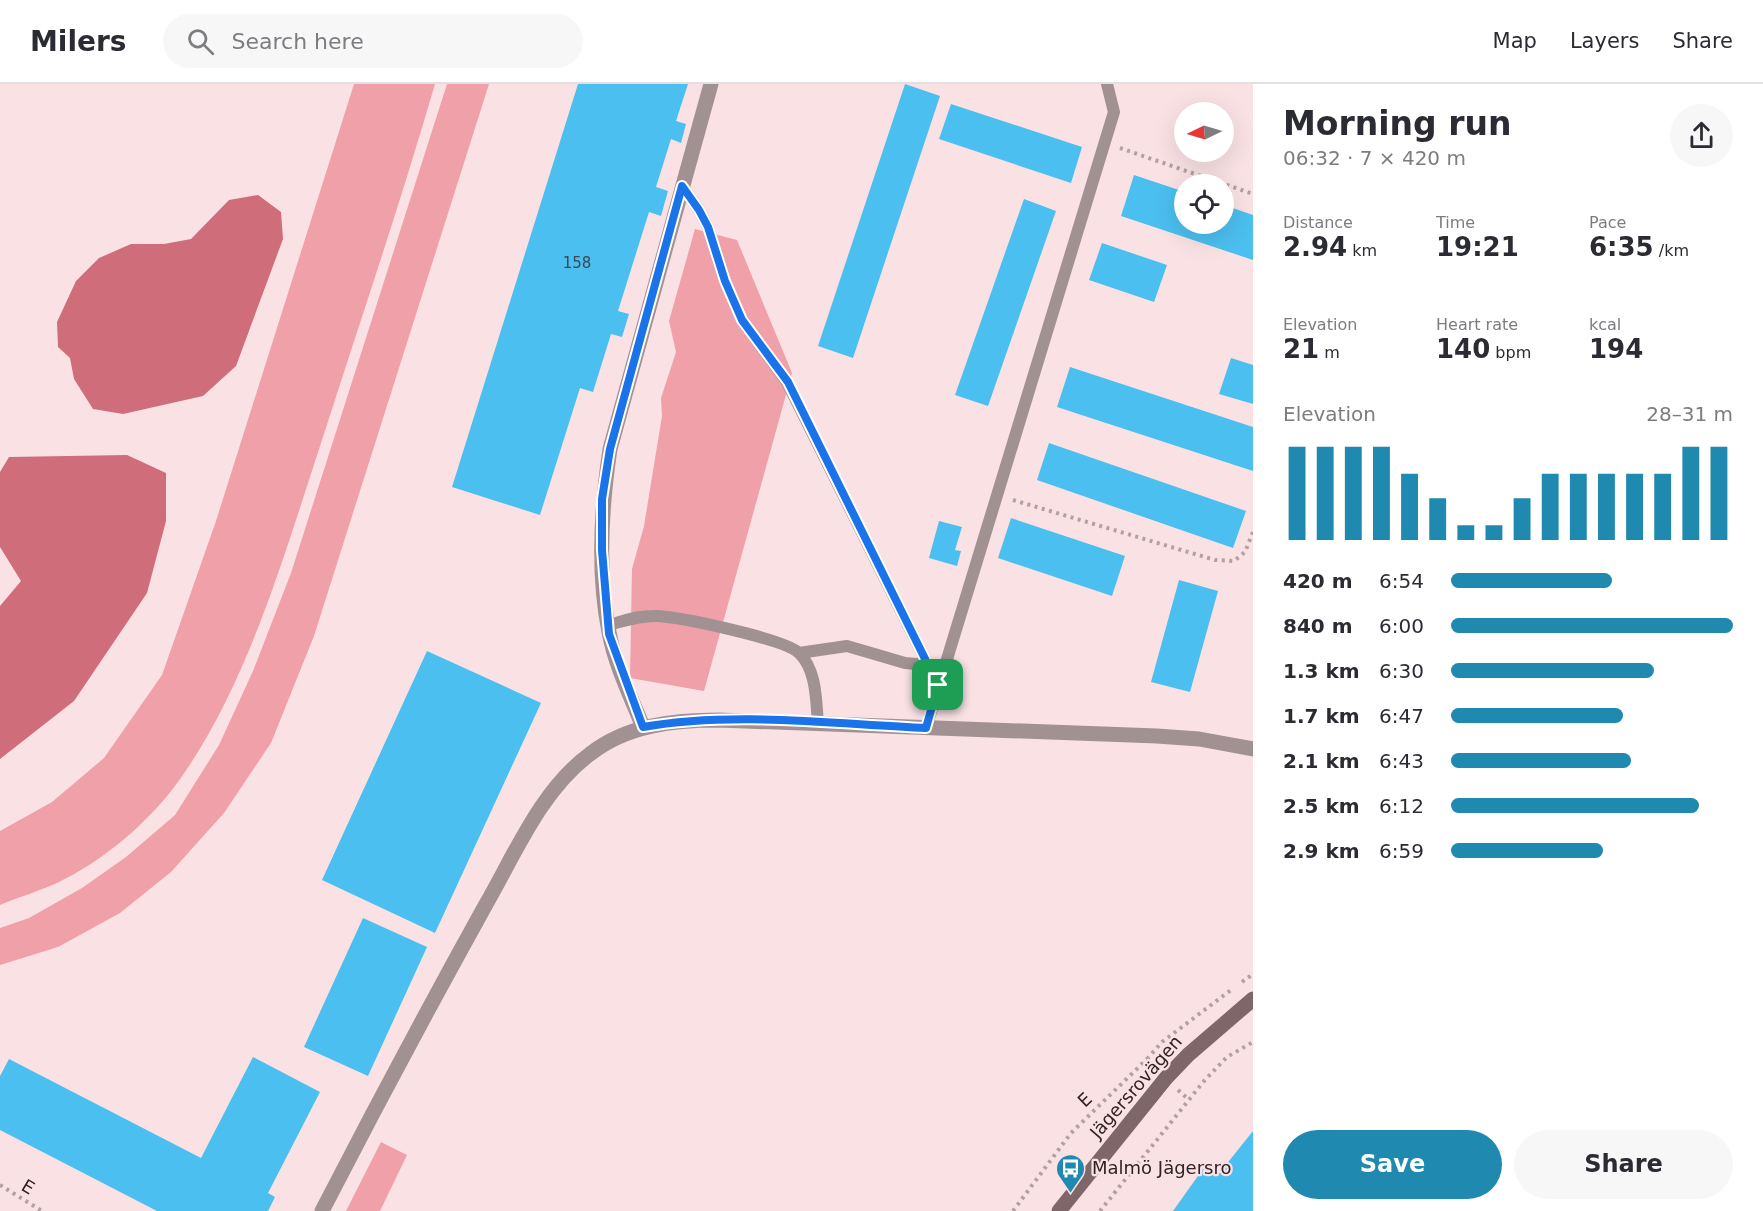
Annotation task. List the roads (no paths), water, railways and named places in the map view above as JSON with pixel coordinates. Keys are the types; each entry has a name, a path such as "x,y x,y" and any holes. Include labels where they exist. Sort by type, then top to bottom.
{"main road":[{"name":"Jägersrovägen","path":"1059,1211 1166,1078 1188,1055 1253,999"}],"street":[{"path":"643,727 623,678 608,625 602,550 602,499 610,449 711,84"},
{"path":"322,1211 411,1038 554,786 591,752 643,727 684,720 1157,736 1199,739 1253,749"}],"lane":[{"path":"926,728 1114,112 1107,84"},
{"path":"682,186 708,227 725,281 742,320 788,382 938,685"},
{"path":"608,625 644,616 672,617 737,632 799,653 847,646 905,663 928,665"},
{"path":"799,653 808,668 815,688 818,724"}],"place":[{"name":"Malmö Jägersro","path":"1071,1194"}]}
